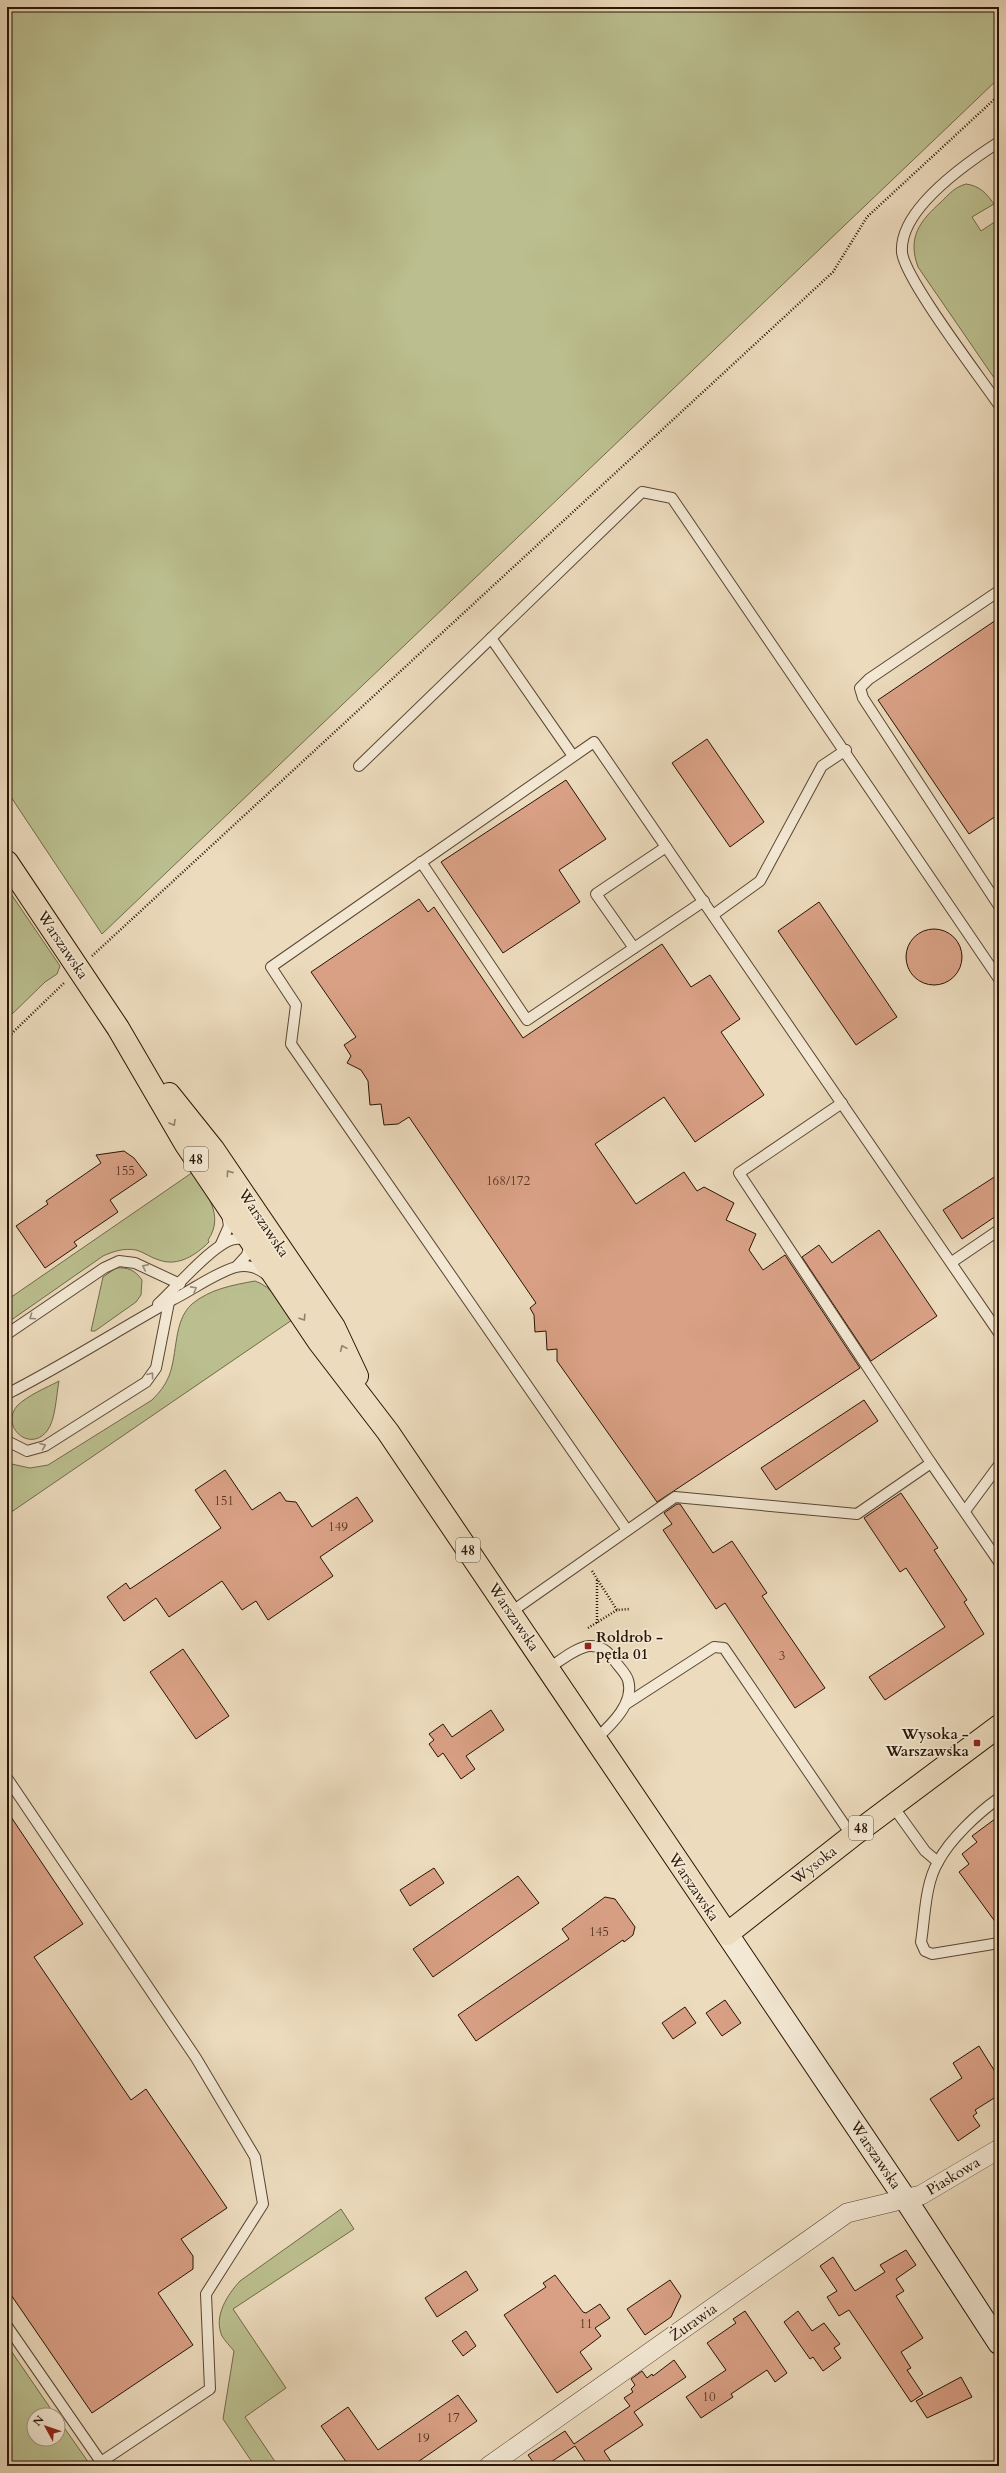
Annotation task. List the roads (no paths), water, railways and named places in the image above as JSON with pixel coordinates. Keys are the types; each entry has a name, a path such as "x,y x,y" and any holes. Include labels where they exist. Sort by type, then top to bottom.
{"main road":[{"name":"Warszawska","path":"7,862 118,1028 184,1143 319,1342 388,1432 549,1668 906,2200 999,2343"},
{"name":"Warszawska","path":"118,1028 213,1149 334,1327 353,1370 388,1432"},
{"name":"Wysoka","path":"727,1934 892,1805 999,1726"}],"street":[{"name":"Piaskowa","path":"906,2200 921,2195 999,2149"},
{"name":"Żurawia","path":"489,2466 847,2213 890,2202 906,2200"}],"lane":[{"path":"999,142 972,159 936,191 916,214 905,232 902,252 906,267 921,291 999,405"},
{"path":"359,766 642,492 672,498 846,750 999,979"},
{"path":"999,591 869,679 860,688 863,698 999,906"},
{"path":"491,638 573,756"},
{"path":"627,1530 291,1044 296,1005 271,967 594,742 952,1262 999,1333"},
{"path":"713,915 760,882 822,766 846,750"},
{"path":"634,948 596,894 666,847"},
{"path":"421,862 527,1020 704,901"},
{"path":"842,1103 739,1173 931,1463 999,1562"},
{"path":"221,1244 229,1226 225,1202"},
{"path":"7,1394 59,1367 147,1313 237,1266 247,1255 251,1240 249,1202"},
{"path":"952,1262 999,1230"},
{"path":"147,1313 180,1284 206,1255 221,1244 235,1238 251,1240 291,1263"},
{"path":"7,1334 104,1268 118,1261 135,1263 180,1284"},
{"path":"237,1266 258,1268 282,1286"},
{"path":"7,1441 27,1451 45,1446 146,1382 156,1368 169,1302"},
{"path":"510,1612 675,1497 857,1514 931,1463"},
{"path":"965,1511 999,1466"},
{"path":"549,1668 576,1651 588,1646 599,1647 609,1653 628,1679 629,1690 626,1704"},
{"path":"596,1739 612,1723 626,1704 714,1647 724,1648 852,1836"},
{"path":"7,1778 196,2058 255,2157 263,2204 206,2294 210,2389 101,2462 7,2326"},
{"path":"999,1798 966,1827 938,1862 931,1882 920,1942 925,1951 932,1954 999,1944"},
{"path":"892,1805 925,1851 938,1862"}],"place":[{"name":"Roldrob - pętla 01","path":"588,1646"},
{"name":"Wysoka - Warszawska","path":"977,1743"}]}
